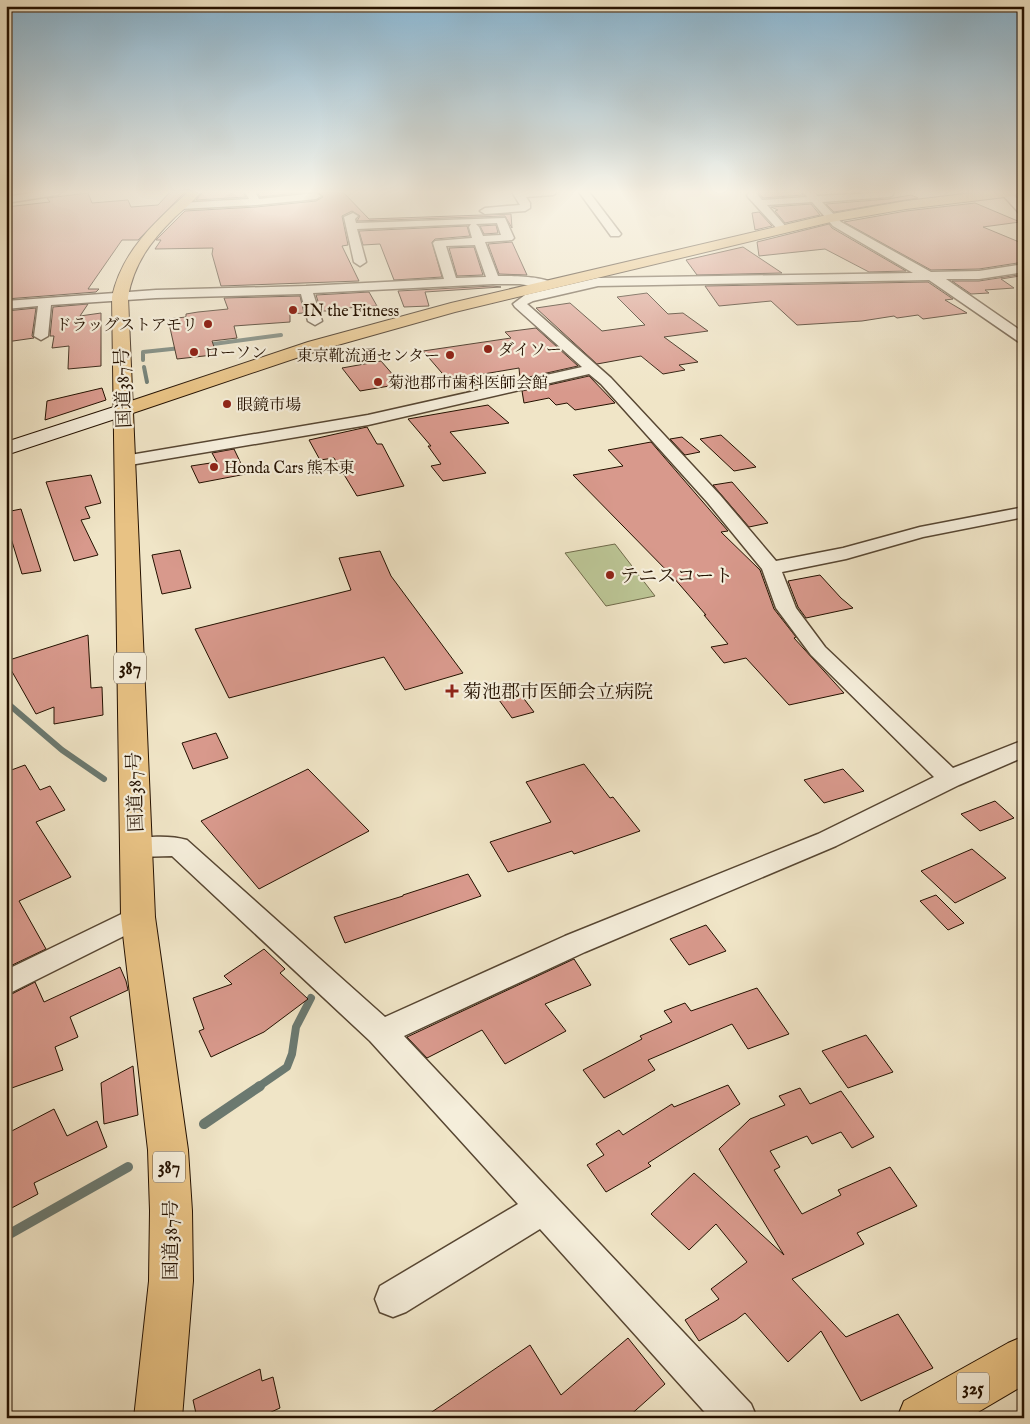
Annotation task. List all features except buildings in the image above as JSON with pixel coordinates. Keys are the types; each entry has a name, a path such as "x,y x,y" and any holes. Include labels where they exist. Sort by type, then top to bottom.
{"main road":[{"name":"国道387号","path":"132,258 127,268 120,297 138,917 168,1150 170,1185 171,1281 158,1418"},
{"path":"123,410 350,336 659,258"},
{"name":"325","path":"921,1418 1024,1359"}],"street":[{"path":"444,258 452,282"},
{"path":"485,258 493,280"},
{"path":"899,258 938,279 1024,339"},
{"path":"569,280 589,283 979,275 1024,268"},
{"path":"6,305 120,297 493,280 520,280 549,285"},
{"path":"589,283 529,298 518,304 582,358 591,369 606,381 714,499 771,568 786,608 812,643 950,779"},
{"path":"306,290 315,321"},
{"path":"41,336 45,303"},
{"path":"124,461 368,420 591,369"},
{"path":"6,450 123,410"},
{"path":"771,568 846,552 920,532 1024,512"},
{"path":"381,1032 575,944 827,840 950,779 1024,748"},
{"path":"136,848 178,846 381,1032 737,1418"},
{"path":"6,983 138,917"},
{"path":"393,1299 543,1208"}],"green space":[{"name":"テニスコート","path":"615,544 655,596 606,606 565,553"}],"waterway":[{"path":"206,345 281,335"},
{"path":"143,360 143,352 181,348"},
{"path":"144,367 147,382"},
{"path":"6,702 62,750 104,779"},
{"path":"258,1087 287,1067 292,1054 296,1027 311,998"},
{"path":"204,1124 260,1086"},
{"path":"6,1236 128,1167"}],"place":[{"name":"IN the Fitness","path":"293,310"},
{"name":"ドラッグストアモリ","path":"208,324"},
{"name":"ダイソー","path":"488,349"},
{"name":"ローソン","path":"194,352"},
{"name":"東京靴流通センター","path":"450,355"},
{"name":"菊池郡市歯科医師会館","path":"378,382"},
{"name":"眼鏡市場","path":"227,404"},
{"name":"Honda Cars 熊本東","path":"214,467"},
{"name":"テニスコート","path":"610,575"},
{"name":"菊池郡市医師会立病院","path":"452,691"}]}
